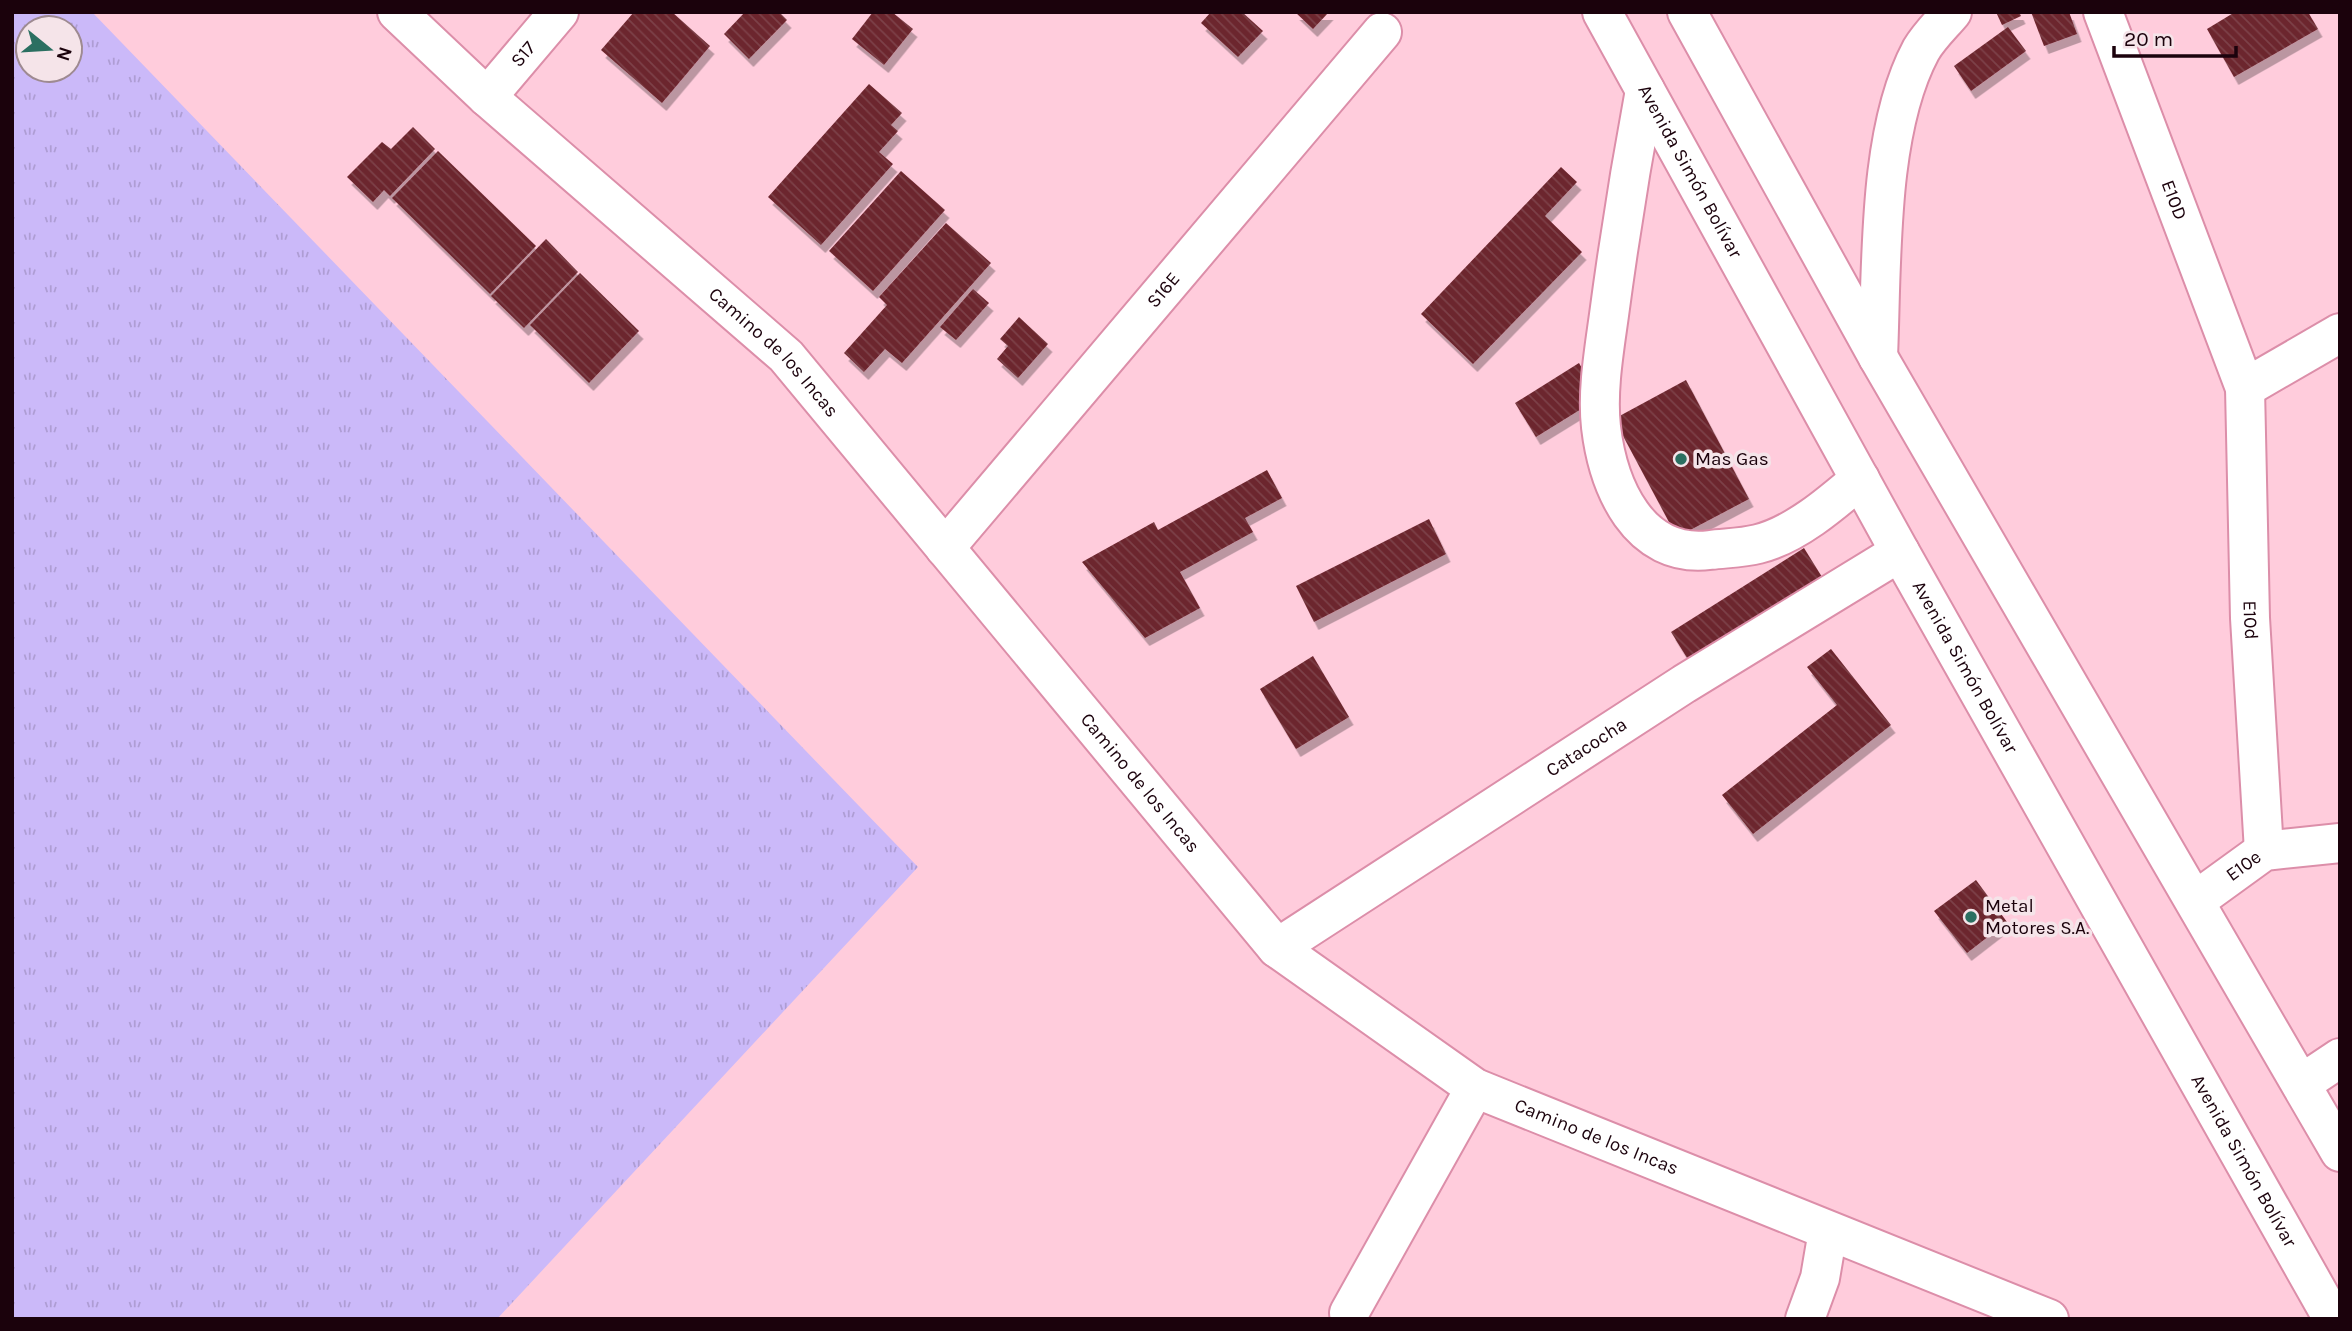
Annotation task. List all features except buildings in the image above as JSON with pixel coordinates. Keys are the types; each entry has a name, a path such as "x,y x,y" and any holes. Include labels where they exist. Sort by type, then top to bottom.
{"main road":[{"name":"Camino de los Incas","path":"397,12 487,97 786,356 1276,948 1475,1088 2049,1319"},
{"name":"S17","path":"487,97 559,12"},
{"name":"Avenida Simón Bolívar","path":"1602,12 1900,552 2333,1319"},
{"path":"1687,12 1878,357 2340,1152"},
{"path":"1878,357 1884,231 1894,122 1922,49 1952,12"},
{"name":"E10D","path":"2103,12 2245,388"},
{"name":"S16E","path":"944,548 1382,32"},
{"path":"1645,90 1622,215 1603,363 1601,426 1614,485 1646,534 1668,546 1696,552 1759,544 1818,515 1860,479"},
{"path":"2245,388 2340,333"},
{"name":"E10d","path":"2245,388 2250,618 2264,851"},
{"name":"Catacocha","path":"1276,948 1684,684 1900,552"},
{"name":"E10e","path":"2195,901 2264,851 2340,844"},
{"path":"2301,1084 2340,1059"},
{"path":"1349,1313 1475,1088"},
{"path":"1805,1319 1820,1278 1828,1231"}],"green space":[{"path":"12,12 92,12 918,867 497,1319 12,1319"}],"place":[{"name":"Mas Gas","path":"1681,459"},
{"name":"Metal Motores S.A.","path":"1971,917"}]}
